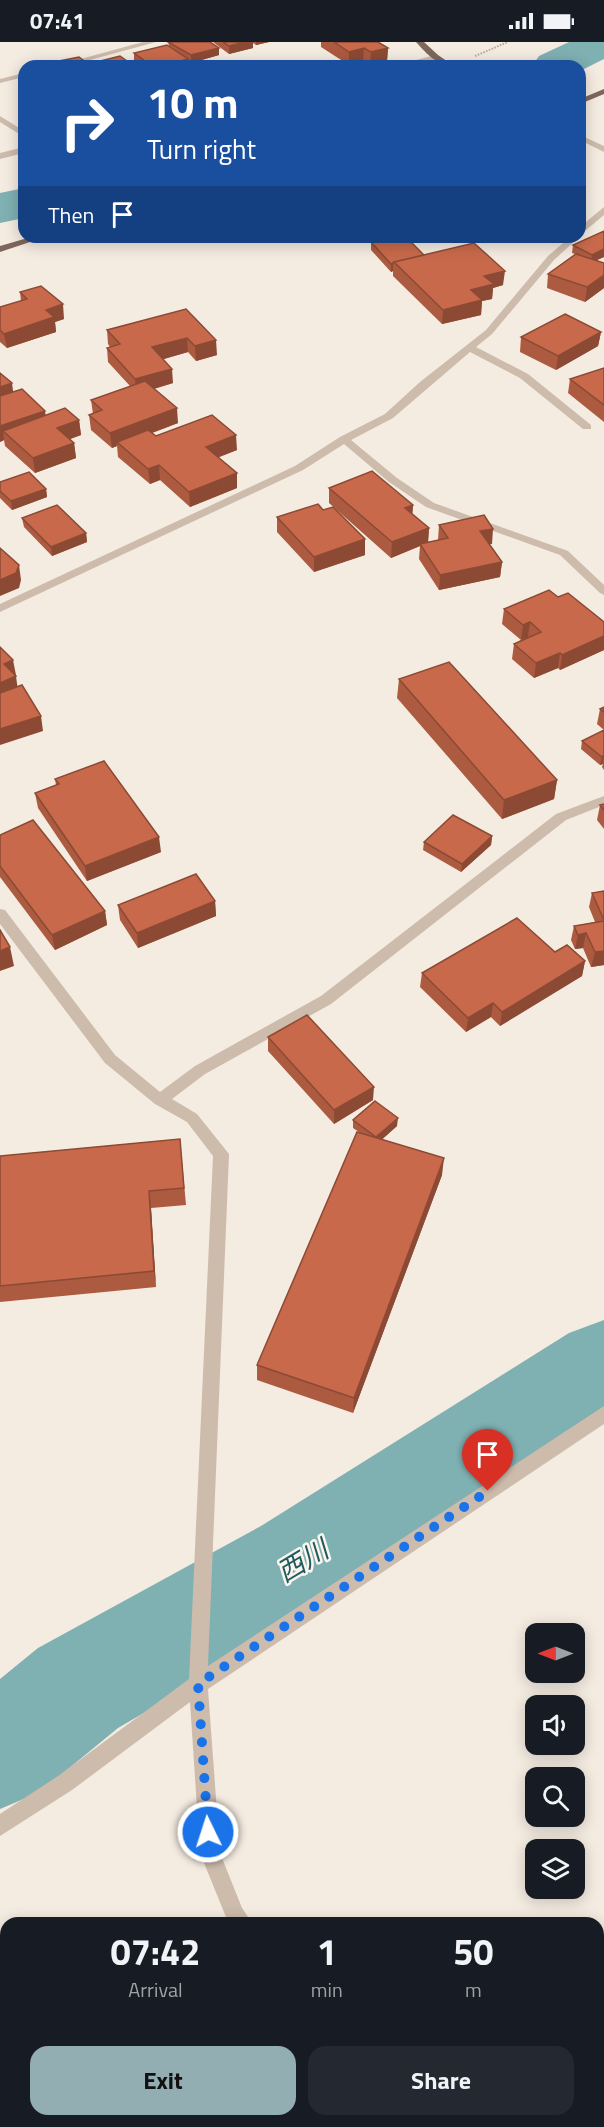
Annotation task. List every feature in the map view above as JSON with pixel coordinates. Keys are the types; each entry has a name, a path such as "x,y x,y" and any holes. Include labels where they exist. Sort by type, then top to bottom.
{"main road":[{"path":"420,42 440,60"},
{"path":"586,99 604,91"},
{"path":"0,249 20,243"}],"street":[{"path":"82,60 152,42"},
{"path":"423,60 435,57"},
{"path":"0,81 18,76"},
{"path":"0,118 18,131"},
{"path":"586,140 604,149"},
{"path":"0,156 18,152"},
{"path":"586,228 599,220 604,210"},
{"path":"0,608 299,468 389,416 424,384 489,332 551,258 568,243"},
{"path":"471,348 524,376 587,428"},
{"path":"344,440 393,480 430,505 564,553 604,591"},
{"path":"160,1100 200,1070 326,1000 561,817 604,800"},
{"path":"0,914 110,1059 160,1100 192,1118 221,1154 198,1684 210,1853 237,1917"},
{"path":"0,1826 65,1783 198,1684 604,1414"}],"path":[{"path":"470,58 508,42"}],"building":[{"path":"168,42 210,42 219,48 191,55"},
{"path":"223,42 245,42 229,46"},
{"path":"334,42 378,42 388,48 371,52 364,48 349,52"},
{"path":"167,45 188,59 144,60 134,53"},
{"path":"120,56 126,60 104,60"},
{"path":"79,57 83,60 64,60"},
{"path":"604,231 604,249 592,255 573,245 586,243 586,239"},
{"path":"372,243 412,243 424,255 394,262 391,264"},
{"path":"474,243 505,271 484,276 494,284 471,290 482,300 443,310 394,262"},
{"path":"576,254 604,263 604,275 587,287 548,274"},
{"path":"41,286 63,304 46,310 54,317 4,334 0,330 0,307 27,299 20,292"},
{"path":"186,309 216,340 195,346 187,338 152,347 172,369 135,379 107,348 120,344 107,330"},
{"path":"565,314 601,332 558,356 521,337"},
{"path":"604,368 604,405 570,379"},
{"path":"0,373 12,383 0,387"},
{"path":"145,381 177,408 110,433 89,415 102,410 91,400"},
{"path":"22,389 45,411 0,426 0,396"},
{"path":"65,408 79,420 57,428 74,443 33,458 3,431"},
{"path":"212,415 236,435 206,447 237,473 189,492 159,465 148,469 117,442 148,430 156,436"},
{"path":"372,471 413,505 405,508 429,528 392,542 329,488"},
{"path":"29,472 46,489 11,501 0,491 0,482"},
{"path":"318,504 323,510 333,507 365,539 314,557 277,517"},
{"path":"57,505 86,533 51,547 22,518"},
{"path":"484,515 493,529 480,531 502,562 440,575 420,544 448,538 439,525"},
{"path":"0,548 19,565 16,573 0,580"},
{"path":"549,590 558,597 568,593 604,622 604,636 562,655 560,653 536,663 514,644 541,632 530,622 523,625 504,609"},
{"path":"0,647 13,660 4,664 16,676 0,683"},
{"path":"449,662 557,780 504,800 399,679"},
{"path":"22,685 41,716 0,729 0,693"},
{"path":"604,730 604,755 602,757 582,741"},
{"path":"104,761 159,837 85,866 35,793 59,784 55,779"},
{"path":"453,815 492,836 462,864 424,842"},
{"path":"33,820 105,911 52,935 0,866 0,835"},
{"path":"196,874 215,901 137,933 118,905"},
{"path":"604,891 604,920 592,893"},
{"path":"517,918 555,952 567,945 585,961 502,1012 493,1003 468,1018 422,973"},
{"path":"604,921 604,951 595,952 586,933 578,935 574,926"},
{"path":"0,930 10,947 0,951"},
{"path":"307,1015 374,1087 334,1110 268,1037"},
{"path":"375,1101 398,1118 376,1137 353,1120"},
{"path":"357,1132 444,1158 354,1398 257,1365"},
{"path":"180,1139 184,1188 149,1191 154,1271 0,1286 0,1156"}],"waterway":[{"path":"567,60 604,42"},
{"path":"0,208 18,204"},
{"name":"西川","path":"0,1752 78,1688 299,1563 604,1365"}],"route":[{"path":"208,1832 198,1684 488,1491"}]}
